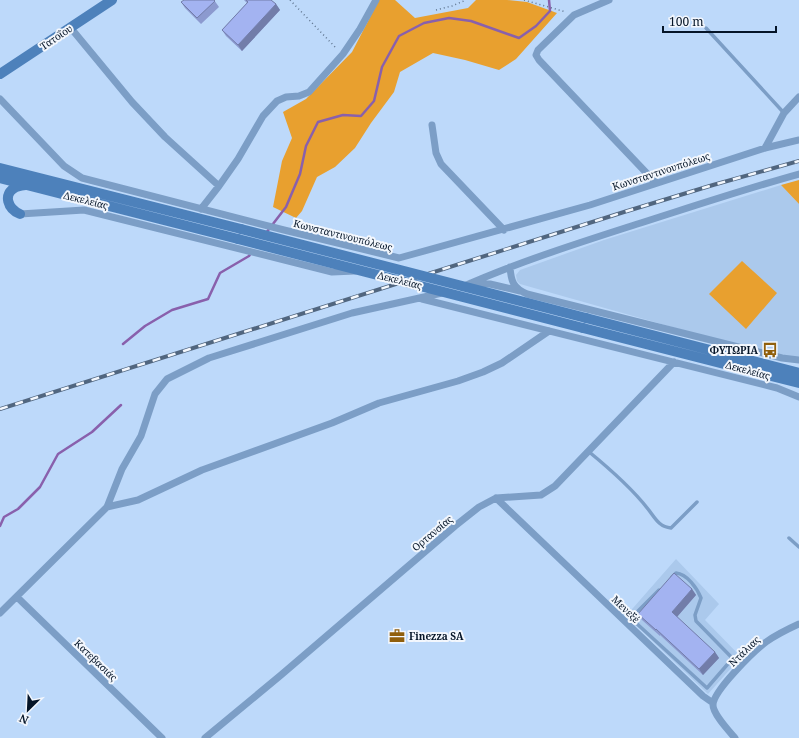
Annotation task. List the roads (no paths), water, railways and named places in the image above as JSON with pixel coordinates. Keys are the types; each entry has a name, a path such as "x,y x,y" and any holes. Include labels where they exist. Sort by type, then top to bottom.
{"main road":[{"name":"Τατοΐου","path":"0,74 112,0"},
{"name":"Δεκελείας","path":"0,168 239,239"},
{"name":"Δεκελείας","path":"0,178 239,239 584,323 799,373"},
{"path":"20,214 9,206 8,200 12,191 16,187 26,185"},
{"path":"0,201 7,211 14,214 20,214"},
{"name":"Δεκελείας","path":"584,323 799,383"}],"street":[{"path":"201,209 238,159 263,116 277,101 286,97 299,96 309,92 343,54 360,29 376,0"},
{"path":"609,0 574,15 538,50 536,55 539,60 656,183"},
{"path":"70,27 127,96 165,137 219,186"},
{"path":"765,148 784,113 799,97"},
{"name":"Κωνσταντινουπόλεως","path":"0,99 64,166 73,173 92,181 258,224 399,258 590,205 765,148 799,140"},
{"path":"432,125 436,153 441,164 504,230"},
{"path":"0,613 107,507 122,469 142,436 154,394 167,379 209,358 352,313 455,290 550,252 799,174"},
{"path":"20,214 84,210 239,239 266,256 332,272 348,272 364,269 399,258"},
{"path":"358,249 364,269"},
{"path":"510,267 514,285 520,291"},
{"path":"470,283 490,284 520,291 782,358 799,360"},
{"path":"419,299 777,388 799,397"},
{"path":"107,507 138,500 202,470 332,424 379,403 458,381 483,372 502,363 549,331"},
{"name":"Ορτανσίας","path":"205,738 479,507 496,498 541,495 555,486 674,362"},
{"name":"Μενεξέ","path":"496,498 702,696 713,704 715,713 735,738"},
{"name":"Κατεβασιάς","path":"17,597 162,738"},
{"name":"Ντάλιας","path":"713,704 716,695 741,666 766,642 799,624"}],"lane":[{"path":"706,28 784,113"},
{"path":"588,451 636,493 658,523 664,528 671,528 697,502"},
{"path":"789,538 799,547"},
{"path":"671,578 676,573 680,573 694,585 701,598 695,615 696,621 741,666"},
{"path":"661,588 635,614 635,622 707,688 733,658"}],"waterway":[{"path":"266,233 286,207 300,174 306,146 318,122 343,115 361,116 374,101 382,67 399,36 424,23 449,18 471,21 519,38 536,26 550,11 549,0"},
{"path":"123,344 145,326 172,310 208,299 220,273 249,256 251,253"},
{"path":"0,526 4,517 18,509 40,487 58,454 92,432 121,405"}],"railway":[{"path":"0,409 624,212 799,161"}],"place":[{"name":"ΦΥΤΩΡΙΑ","path":"770,350"},
{"name":"Finezza SA","path":"397,636"}]}
